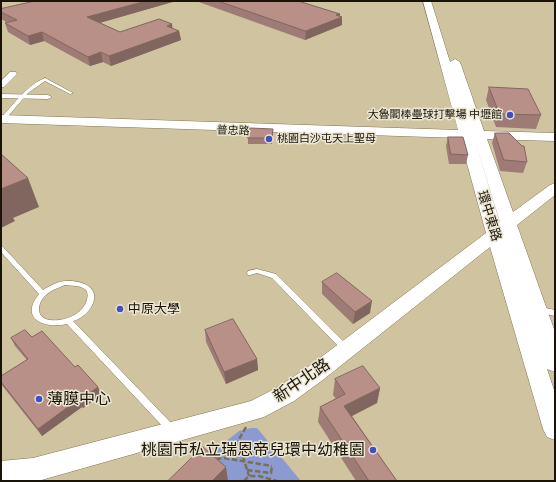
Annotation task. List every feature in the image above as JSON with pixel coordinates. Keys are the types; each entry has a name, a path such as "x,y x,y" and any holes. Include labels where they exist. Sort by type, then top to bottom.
{"street":[{"name":"環中東路","path":"427,1 472,134 502,230 555,429"},
{"name":"環中東路","path":"435,1 472,134"},
{"path":"1,85 13,74"},
{"path":"1,96 48,97"},
{"name":"普忠路","path":"1,121 452,138 472,134 555,137"},
{"name":"新中北路","path":"1,474 33,470 256,410 286,394 555,188"},
{"name":"環中東路","path":"502,230 537,310 555,363"}],"lane":[{"path":"1,121 23,97 45,79 71,93"},
{"path":"1,248 43,294"},
{"path":"250,273 257,271 274,276 346,349"},
{"path":"74,283 87,288 91,293 92,299 89,306 77,317 58,324 41,321 36,316 34,310 36,303 43,294 56,286 74,283"},
{"path":"537,310 555,313"},
{"path":"68,321 174,432"}],"path":[{"path":"247,425 238,442 249,476"},
{"path":"209,463 215,459 224,458 272,466 270,473 247,470"},
{"path":"244,481 249,476 259,476 277,481"}],"shaded area":[{"path":"257,428 301,481 183,481 215,450 239,431"}],"building":[{"path":"35,1 146,1 87,17 120,32 159,19 172,24 167,26 179,31 109,56 101,52 88,57 42,32 28,36 5,23 17,20 1,12 1,9"},
{"path":"218,1 298,1 340,14 336,15 342,17 306,31"},
{"path":"489,87 528,89 541,115 500,114"},
{"path":"250,128 273,129 272,138 248,138"},
{"path":"495,133 509,133 522,146 524,146 527,162 504,160"},
{"path":"448,137 463,137 468,155 451,154"},
{"path":"1,154 28,178 1,189"},
{"path":"337,273 372,301 355,312 322,282"},
{"path":"233,319 257,359 224,372 205,330"},
{"path":"25,330 32,337 42,331 75,367 78,365 98,387 38,429 1,382 1,376 28,359 11,338"},
{"path":"363,366 380,388 344,406 397,481 369,481 320,407 345,394 335,379"},
{"path":"203,447 226,467 212,481 168,481"}],"place":[{"name":"大魯閣棒壘球打擊場 中壢館","path":"510,115"},
{"name":"桃園白沙屯天上聖母","path":"269,139"},
{"name":"中原大學","path":"120,309"},
{"name":"薄膜中心","path":"39,399"},
{"name":"桃園市私立瑞恩帝兒環中幼稚園","path":"373,450"}]}
